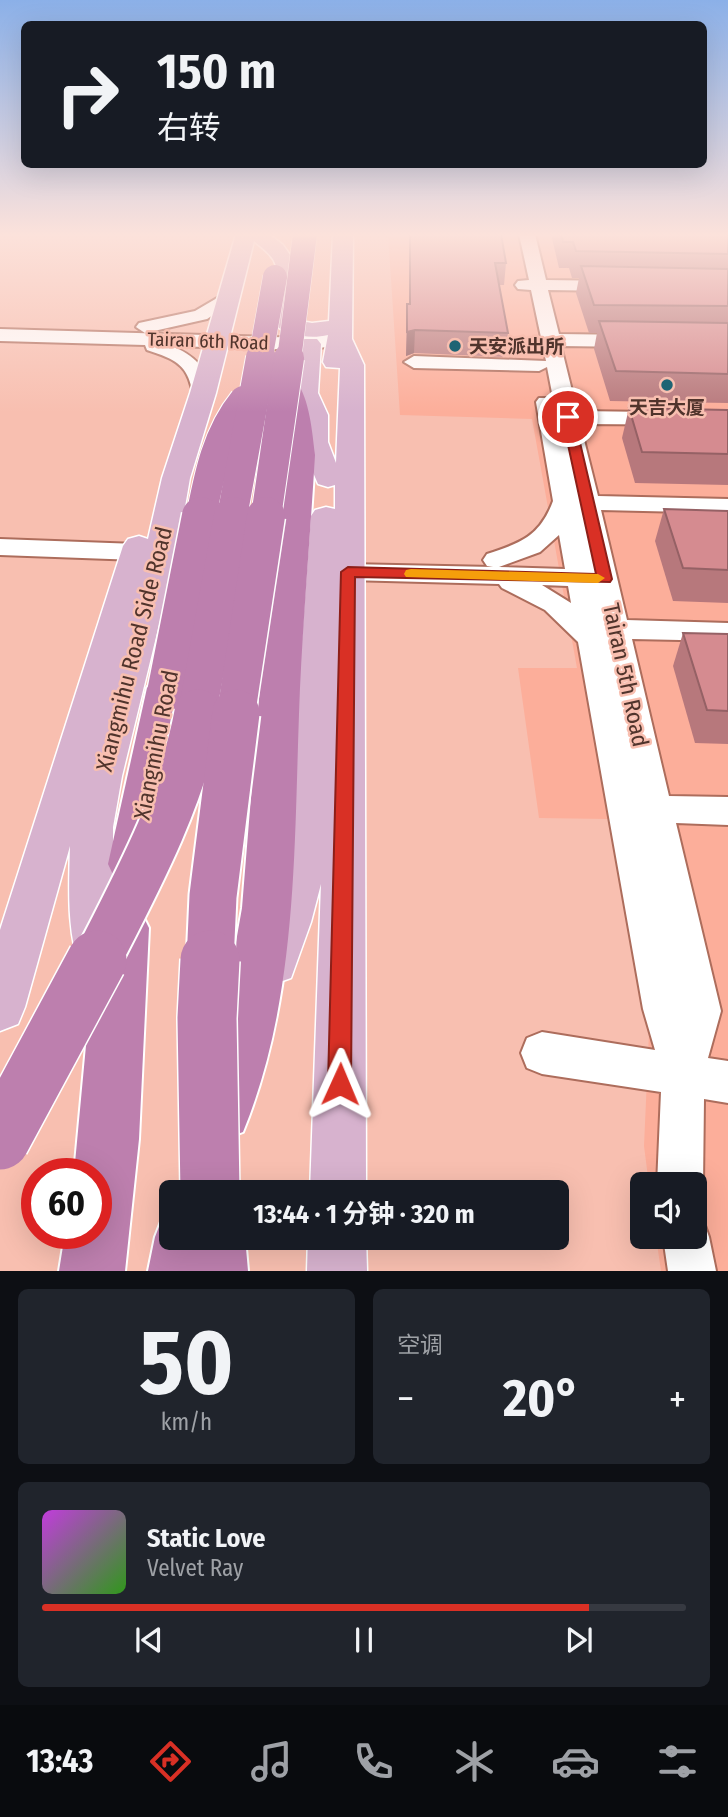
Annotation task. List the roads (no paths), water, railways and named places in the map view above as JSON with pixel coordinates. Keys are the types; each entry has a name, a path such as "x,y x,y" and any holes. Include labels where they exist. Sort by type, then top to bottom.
{"highway":[{"path":"211,1180 207,1018 212,896 271,386 278,293"},
{"path":"0,1140 136,886 180,780 194,733 292,293"},
{"path":"202,1180 240,1050 257,976 267,908 280,686 300,456 295,417 271,386"},
{"name":"Xiangmihu Road","path":"92,1271 109,1139 127,894 211,468 231,416 271,386"},
{"path":"0,1114 37,1069"},
{"path":"181,1271 185,1250"},
{"path":"214,1250 215,1271"}],"main road":[{"path":"286,293 283,315 285,324 299,330 330,336 352,365 338,1180"},
{"path":"240,1050 288,922 303,868 313,764 328,478 314,443 315,415 305,393 330,336 335,293"},
{"name":"Xiangmihu Road Side Road","path":"114,1073 91,887 93,827 102,776 162,547 176,478 203,393 229,296"},
{"path":"0,1007 137,552 146,527 176,478"}],"street":[{"name":"Tairan 5th Road","path":"533,293 603,634 663,1009 683,1075"},
{"path":"145,327 212,311 229,296"},
{"name":"Tairan 6th Road","path":"0,328 66,325 145,327 218,336"},
{"name":"Tairan 6th Road","path":"0,335 106,338 330,336"},
{"name":"Tairan 6th Road","path":"106,338 154,346 188,361 200,376 203,393"},
{"path":"414,362 646,341"},
{"name":"Tairan 5th Road","path":"545,352 568,417 576,502"},
{"path":"568,417 728,419"},
{"path":"496,568 546,537 560,517 576,502 728,506"},
{"path":"0,547 137,552"},
{"path":"348,564 590,570"},
{"path":"496,568 603,634 728,632"},
{"name":"Tairan 5th Road","path":"603,634 655,809 701,1011 683,1075 680,1172"},
{"path":"655,809 728,811"},
{"path":"542,1053 728,1082"},
{"path":"683,1075 728,1061"},
{"path":"688,1249 692,1271"}],"place":[{"name":"天安派出所","path":"455,346"},
{"name":"天吉大厦","path":"667,385"}]}
